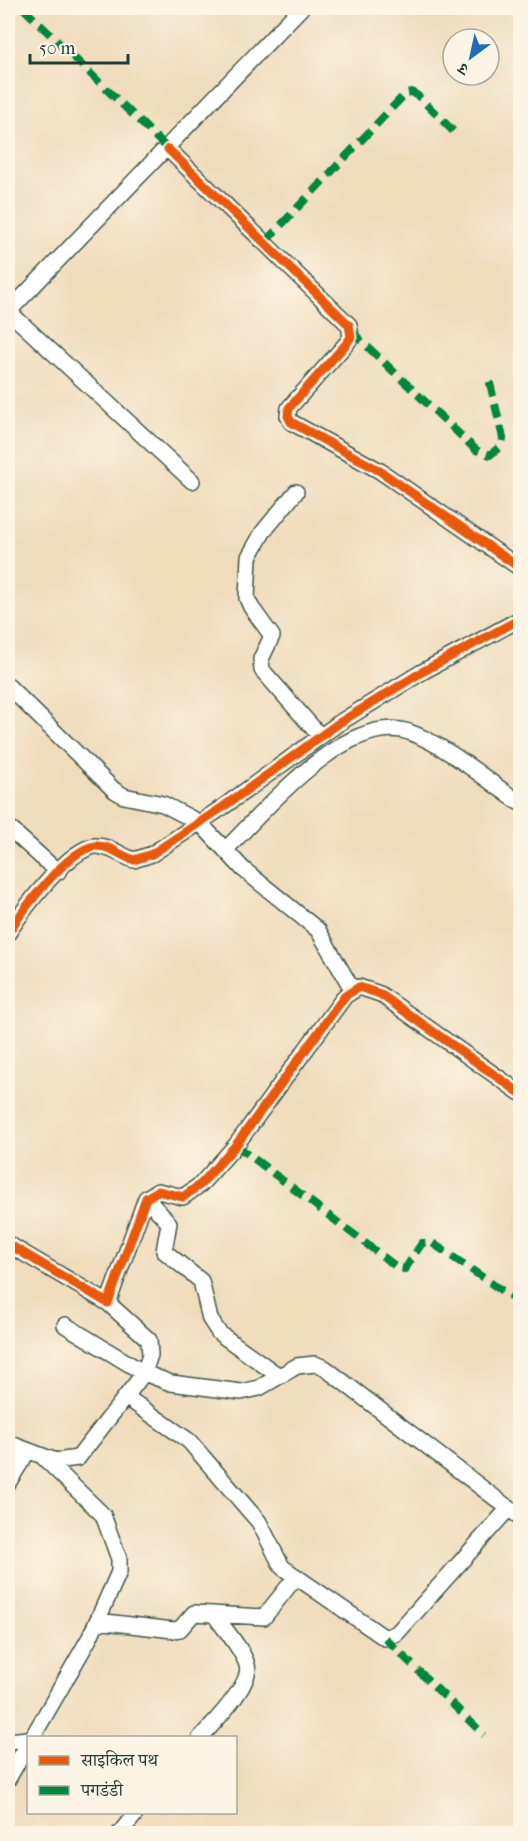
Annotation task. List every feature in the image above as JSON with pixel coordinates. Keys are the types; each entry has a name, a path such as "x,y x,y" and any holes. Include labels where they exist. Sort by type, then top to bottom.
{"street":[{"path":"192,481 8,312 168,149 301,8"},
{"path":"168,149 349,325 351,337 347,343 289,408 288,416 291,422 380,471 520,568"},
{"path":"296,492 254,545 249,557 247,598 250,608 272,636 260,663 262,670 320,736"},
{"path":"8,933 31,899 86,848 104,846 134,860 142,859 206,829 320,736 422,672 520,619"},
{"path":"8,686 114,790 124,796 163,804 206,829 243,869 318,930 352,989"},
{"path":"225,850 321,758 344,743 377,730 396,729 424,739 520,803"},
{"path":"8,827 58,872"},
{"path":"108,1303 146,1198 158,1191 183,1197 201,1184 236,1145 352,989 359,987 380,994 520,1093"},
{"path":"146,1198 169,1223 164,1251 201,1281 213,1327 279,1376"},
{"path":"8,1443 56,1461 78,1458 144,1373 150,1354 149,1340 108,1303 9,1249"},
{"path":"65,1324 144,1373 171,1383 241,1392 259,1388 306,1364 325,1368 515,1513 391,1637 377,1635 282,1567 259,1522 189,1441 126,1397"},
{"path":"8,1483 28,1451"},
{"path":"32,1736 97,1621 119,1572 119,1559 106,1520 43,1457"},
{"path":"97,1621 173,1630 180,1629 194,1613 264,1617 295,1578"},
{"path":"201,1736 242,1687 248,1674 247,1664 214,1614"},
{"path":"8,1741 27,1740"},
{"path":"8,1779 27,1745"},
{"path":"119,1833 135,1814"}],"marked path":[{"path":"23,8 168,149"},
{"path":"265,242 406,93 412,92 418,96 457,135"},
{"path":"351,331 476,450 490,455 502,445 503,438 489,379"},
{"path":"236,1145 398,1268 405,1269 422,1243 431,1242 520,1303"},
{"path":"385,1638 484,1735"}],"cycle path":[{"path":"168,149 349,325 351,337 347,343 289,408 288,416 291,422 380,471 520,568"},
{"path":"8,933 47,882 59,869 84,850 100,846 134,860 152,854 223,807 339,723 422,672 520,619"},
{"path":"8,1244 108,1303 146,1198 158,1191 183,1197 201,1184 236,1145 345,996 359,987 380,994 520,1093"}]}
